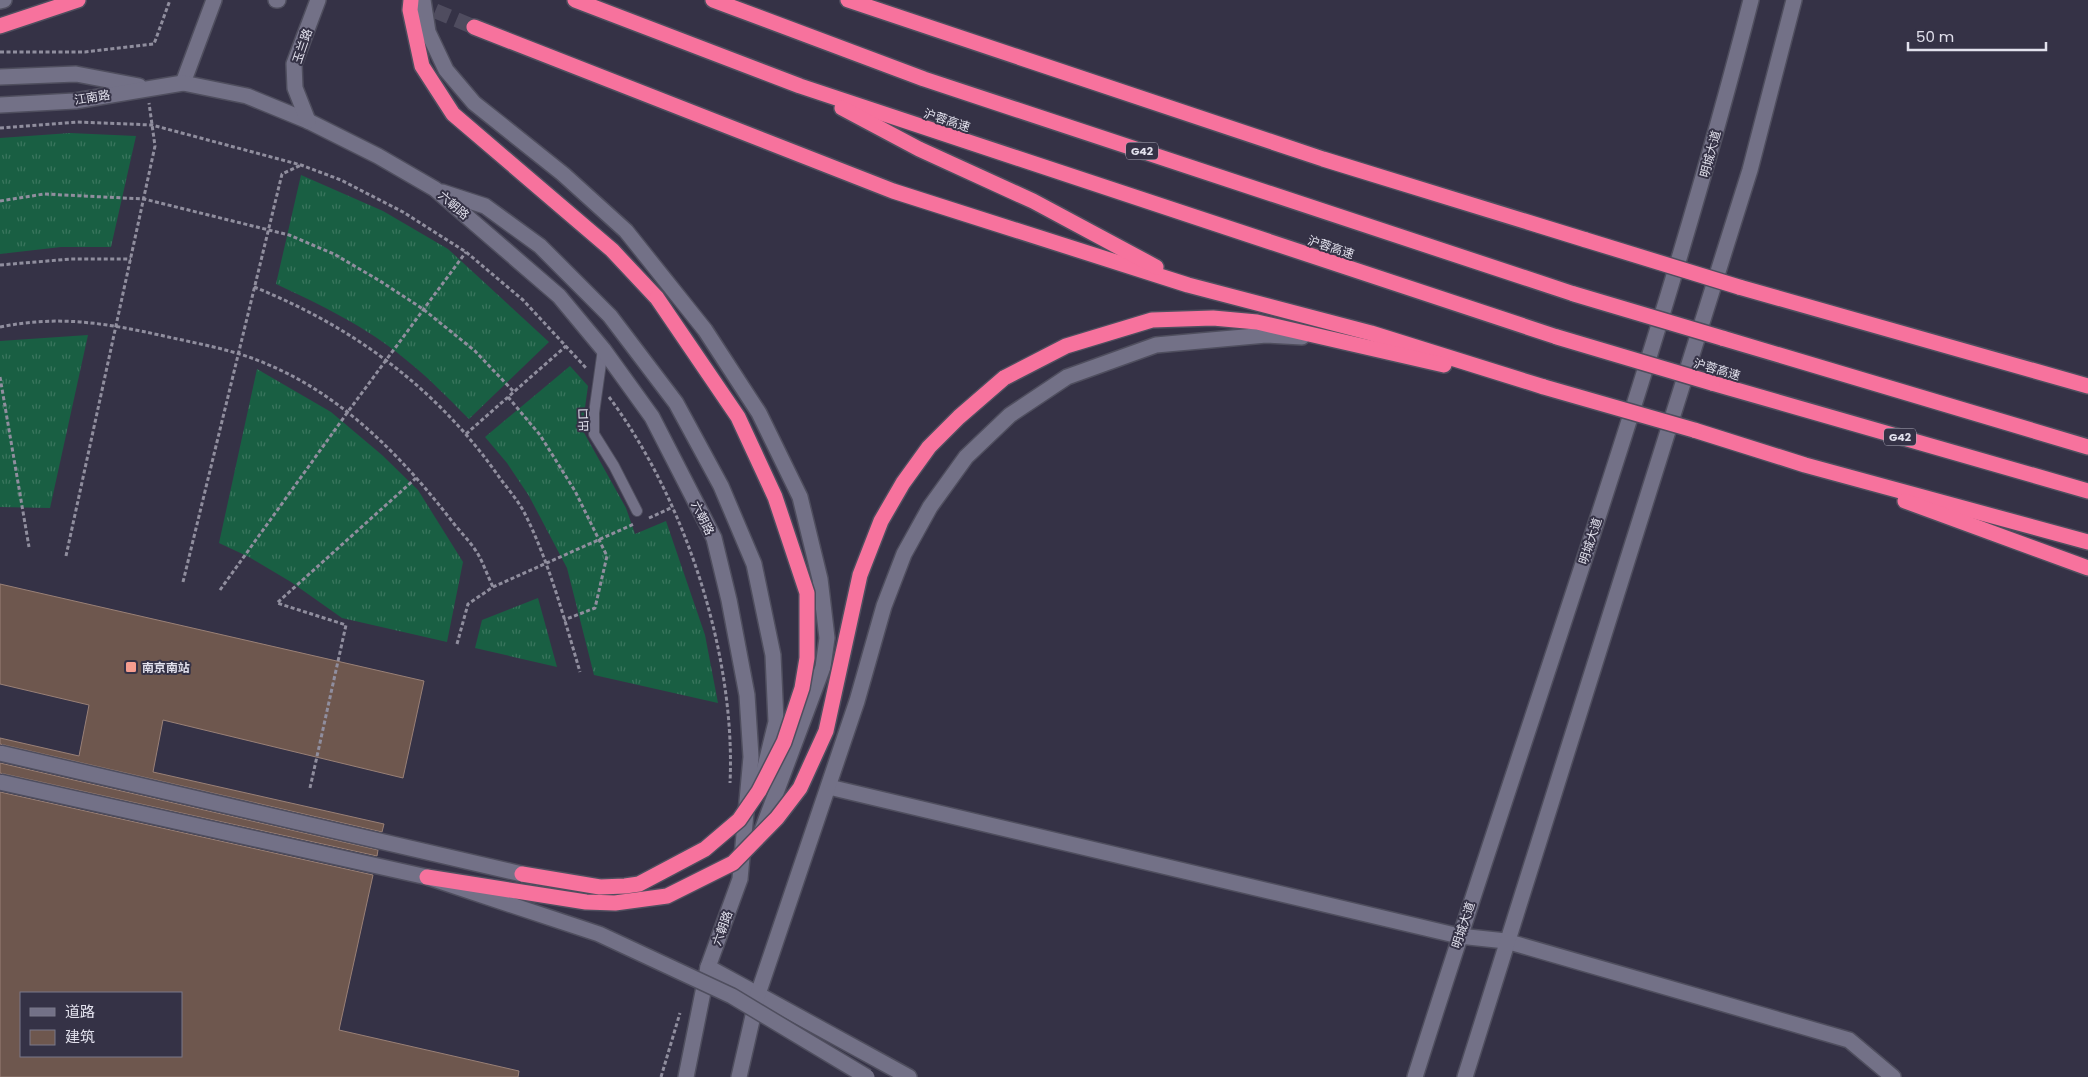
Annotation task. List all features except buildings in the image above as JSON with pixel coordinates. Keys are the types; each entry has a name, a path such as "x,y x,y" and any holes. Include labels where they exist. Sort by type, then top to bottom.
{"highway":[{"path":"2,25 78,0"},
{"path":"411,0 410,10 422,66 453,114 612,250 657,298 738,417 775,497 807,593 807,658 802,688 784,742 759,790 739,820 705,849 667,878 615,904"},
{"name":"沪蓉高速","path":"575,0 800,86 1557,337 2088,491"},
{"name":"G42","path":"713,0 924,80 1574,294 2088,447"},
{"path":"848,0 1323,159 1739,288 2088,386"},
{"path":"474,27 893,191 1188,285 1371,334 1536,385 1805,464 2088,542"},
{"path":"800,86 919,149 1033,201 1188,285"},
{"path":"427,877 586,902 615,904 667,896 732,863 777,818 800,788 826,731 860,575 881,520 928,447 1004,378 1066,346 1152,320 1213,318 1257,322 1344,340 1427,361 1536,385"},
{"path":"1805,464 2088,568"},
{"path":"522,874 600,887 639,884 705,849"},
{"path":"522,874 586,902"}],"street":[{"path":"0,1 4,0"},
{"path":"183,83 214,0"},
{"name":"玉兰路","path":"308,121 295,88 294,64 318,0"},
{"path":"423,0 431,40 446,70 474,103 563,174 626,231 705,330 759,413 800,497 820,579 827,638 823,666 766,824 740,879"},
{"name":"明城大道","path":"1415,1077 1459,936 1590,544 1696,202 1751,0"},
{"path":"1465,1077 1750,170 1794,0"},
{"path":"0,77 76,74 148,88"},
{"name":"江南路","path":"0,105 74,101 183,83"},
{"name":"六朝路","path":"183,83 247,96 308,121 378,156 435,189 559,296 603,348 652,417 714,538 729,600 747,695 750,757 740,879 708,967 686,1077"},
{"path":"435,189 485,206 540,246 610,316 676,403 721,486 754,564 773,655 776,722 759,790"},
{"path":"739,1077 758,994 858,700 884,606 904,554 930,507 966,457 1010,415 1067,377 1156,345 1266,334 1344,340"},
{"path":"0,753 522,874"},
{"path":"0,782 427,877 599,934 732,996 867,1077"},
{"path":"829,787 1459,936 1506,942 1848,1040 1893,1077"},
{"path":"708,967 909,1077"}],"lane":[{"name":"出口","path":"603,348 597,380 594,434 614,466 637,511"}],"path":[{"path":"0,52 84,52 154,44 170,0"},
{"path":"66,556 155,146 148,88"},
{"path":"0,128 77,122 152,125 301,164 341,180 404,212 466,252 523,300 597,380 633,428 673,507 704,593 724,681 731,758 730,786"},
{"path":"183,582 282,174 301,164"},
{"path":"0,201 44,194 144,200 268,229 334,254 423,309 475,351 514,392"},
{"path":"220,590 346,413 466,252"},
{"path":"0,265 71,258 131,259"},
{"path":"254,287 324,320 385,360 446,411 466,434 525,513 564,620 580,672"},
{"path":"0,327 52,320 88,321 116,325 238,353 270,365 310,386 346,413 397,457 479,555 493,587"},
{"path":"466,434 566,346"},
{"path":"0,377 29,547"},
{"path":"508,397 540,435 575,491 607,556 595,608 564,620"},
{"path":"310,788 346,625 277,604 416,478"},
{"path":"457,644 468,604 493,587 673,507"},
{"path":"661,1077 680,1012"}],"green space":[{"path":"70,133 136,136 111,247 61,247 0,254 0,138"},
{"path":"301,175 383,211 448,249 549,342 469,419 422,373 390,347 327,309 276,284"},
{"path":"88,335 50,508 0,507 0,341"},
{"path":"570,366 588,386 582,429 626,508 635,534 666,521 705,635 718,703 594,675 567,568 529,496 507,463 485,437"},
{"path":"257,369 331,412 382,455 418,490 463,562 447,642 342,618 291,582 249,557 219,543"},
{"path":"538,598 557,667 475,648 482,620"}],"tunnel":[{"path":"414,2 474,27"}],"place":[{"name":"南京南站","path":"131,667"}]}
